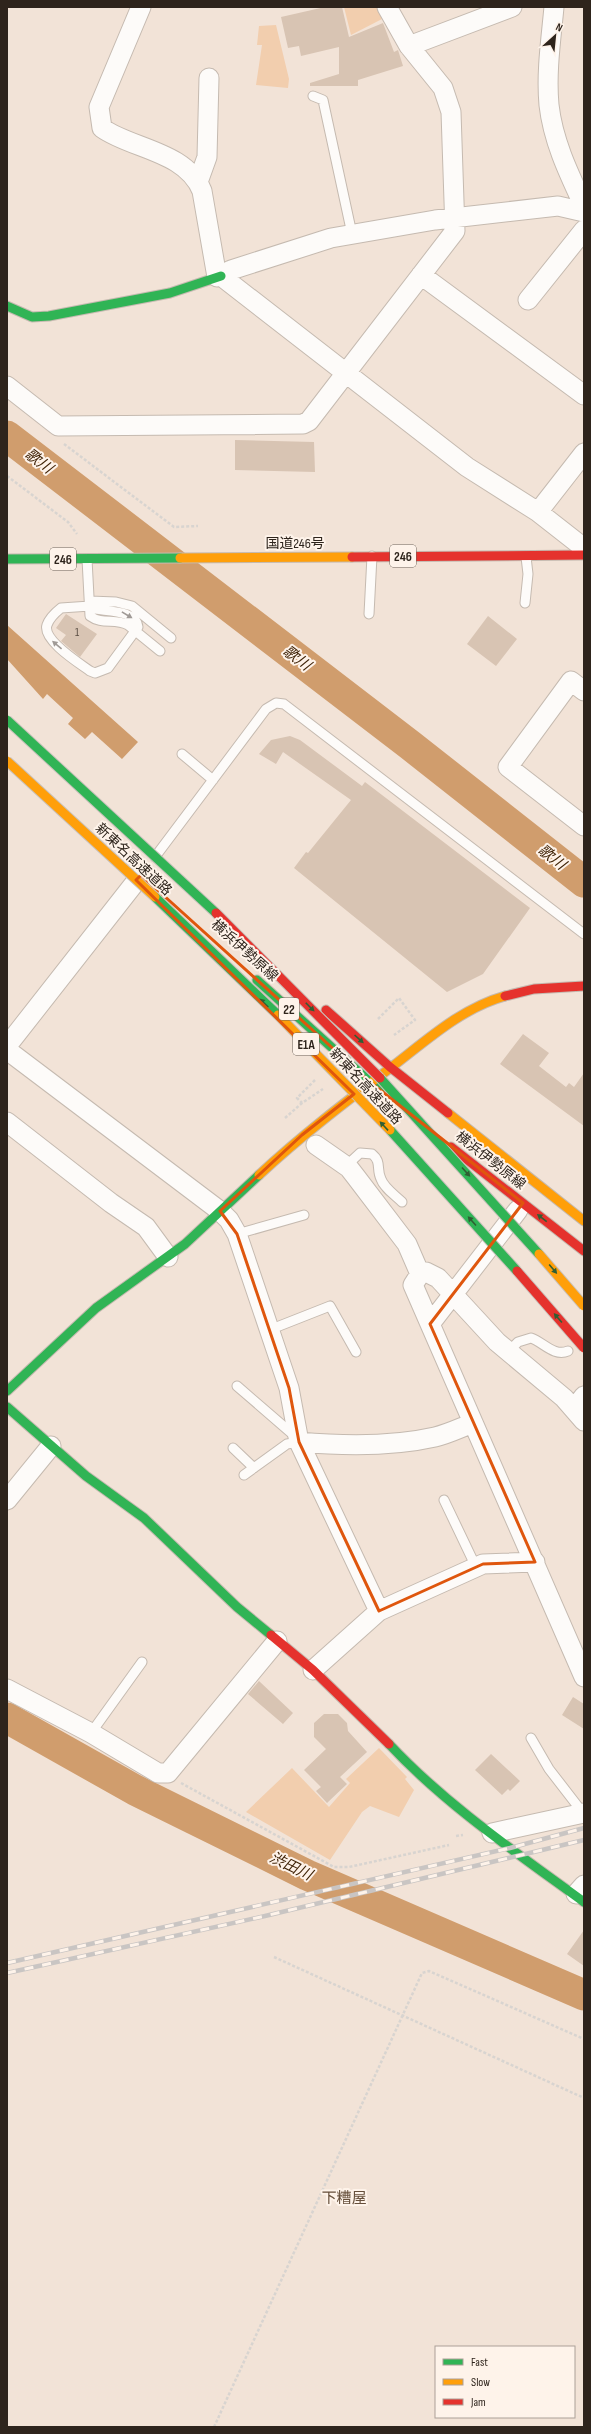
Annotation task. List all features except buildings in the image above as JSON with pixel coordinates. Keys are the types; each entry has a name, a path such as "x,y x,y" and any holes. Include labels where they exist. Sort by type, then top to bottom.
{"main road":[{"path":"7,306 21,314 34,317 56,314 128,301 219,277"},
{"name":"国道246号","path":"7,559 372,556 526,557 584,555"},
{"name":"横浜伊勢原線","path":"7,721 154,857 390,1067 584,1221"},
{"name":"新東名高速道路","path":"7,721 182,880 342,1039 443,1146 584,1306"},
{"name":"横浜伊勢原線","path":"7,752 240,965"},
{"name":"新東名高速道路","path":"7,761 163,905 319,1056 428,1172 584,1348"},
{"name":"横浜伊勢原線","path":"252,976 370,1082 584,1251"},
{"path":"7,1391 96,1308 168,1257 202,1230 281,1153 370,1082 451,1021 486,1001 534,989 584,986"},
{"path":"7,1407 86,1476 144,1518 237,1607 313,1670 365,1718 416,1773 492,1833 581,1894"}],"street":[{"path":"141,7 98,107 102,128 151,149 183,167 198,182 202,191 219,277 467,467 538,512 584,548"},
{"path":"7,386 58,426 302,424 309,421 455,231 451,112 443,88 409,46 387,7"},
{"path":"409,46 512,7"},
{"path":"554,7 550,60 549,105 560,153 584,206"},
{"path":"198,182 207,157 204,89"},
{"path":"219,277 304,246 352,234 455,218 558,206 584,212"},
{"path":"528,300 584,230"},
{"path":"421,276 584,394"},
{"path":"538,512 584,453"},
{"path":"584,691 571,682 508,767 584,826"},
{"path":"7,1046 141,875"},
{"path":"7,1050 220,1211 229,1220 236,1234 290,1388 298,1440 379,1611"},
{"path":"7,1122 111,1203 146,1227 168,1257"},
{"path":"316,1145 346,1166 407,1244 420,1274"},
{"path":"430,1324 523,1203"},
{"path":"420,1274 433,1274 508,1352 581,1408"},
{"path":"420,1274 413,1285 584,1677"},
{"path":"298,1440 350,1447 436,1437 473,1423"},
{"path":"7,1500 51,1446"},
{"path":"313,1670 379,1611 483,1564 535,1562"},
{"path":"7,1689 91,1733 158,1773 168,1773 277,1641"},
{"path":"492,1833 584,1813"}],"lane":[{"path":"313,96 323,100 352,234"},
{"path":"370,614 372,556"},
{"path":"525,603 528,574 526,557"},
{"path":"87,558 90,616 96,620 124,622 160,651"},
{"path":"136,632 108,668 101,672 90,671 53,642 46,630 47,624 61,608 116,602 132,606 171,638"},
{"path":"154,857 266,708 276,703 284,704 584,934"},
{"path":"182,754 213,780"},
{"path":"346,1166 360,1153 372,1154 380,1164 380,1177 383,1183 402,1202"},
{"path":"236,1234 304,1215"},
{"path":"269,1330 330,1306 356,1352"},
{"path":"508,1352 518,1342 531,1338 554,1351 560,1353 568,1351"},
{"path":"237,1386 298,1440 287,1444 244,1475"},
{"path":"233,1448 254,1468"},
{"path":"444,1500 476,1567"},
{"path":"91,1733 142,1662"},
{"path":"531,1738 549,1769 584,1813"}],"path":[{"path":"59,441 174,527 198,526"},
{"path":"7,476 68,522 77,534"},
{"path":"378,1019 399,998 415,1020 394,1035"},
{"path":"302,1103 297,1098 316,1079"},
{"path":"285,1118 302,1103 323,1089"},
{"path":"168,1773 172,1777 334,1867 349,1867 449,1845"},
{"path":"274,1957 584,2098"},
{"path":"214,2427 422,1973 429,1971 584,2039"}],"highlighted area":[{"path":"141,875 370,1082 523,1203 430,1324 535,1562 483,1564 379,1611 299,1442 289,1388 237,1234 220,1211 302,1135 354,1094 136,880"}],"shaded area":[{"path":"344,7 378,7 382,19 351,35"},
{"path":"276,25 289,79 288,88 256,85 262,45 257,45 259,26"},
{"path":"7,625 138,742 122,759 92,732 85,739 68,724 73,718 47,694 43,699 7,659"},
{"path":"379,1748 407,1777 405,1779 414,1790 399,1817 370,1806 362,1812 330,1860 246,1812 292,1768 329,1807 350,1783 346,1779"}],"waterway":[{"name":"歌川","path":"7,436 410,745 584,882"},
{"name":"渋田川","path":"7,1718 135,1790 307,1875 584,1995"}],"railway":[{"path":"7,1963 510,1848 584,1828"},
{"path":"7,1973 265,1916 584,1840"}],"traffic: fast":[{"path":"7,306 32,317 49,316 170,293 221,276"},
{"path":"7,559 180,558"},
{"path":"7,720 216,913"},
{"path":"155,897 278,1015"},
{"path":"257,980 380,1091"},
{"path":"380,1078 539,1254"},
{"path":"390,1130 517,1271"},
{"path":"7,1391 96,1308 185,1244 259,1175"},
{"path":"7,1407 86,1476 144,1518 237,1607 271,1635"},
{"path":"389,1744 434,1788 458,1808 508,1847 584,1902"}],"traffic: slow":[{"path":"180,558 352,557"},
{"path":"7,761 155,897"},
{"path":"259,1175 325,1119 432,1035 474,1008 505,996"},
{"path":"278,1015 390,1130"},
{"path":"448,1113 584,1221"},
{"path":"539,1254 584,1306"}],"traffic: jam":[{"path":"352,557 584,555"},
{"path":"216,913 380,1078"},
{"path":"505,996 534,989 584,986"},
{"path":"326,1010 390,1067 448,1113"},
{"path":"451,1147 584,1251"},
{"path":"517,1271 584,1348"},
{"path":"271,1635 313,1670 389,1744"}],"district":[{"name":"下糟屋","path":"344,2198"}]}
